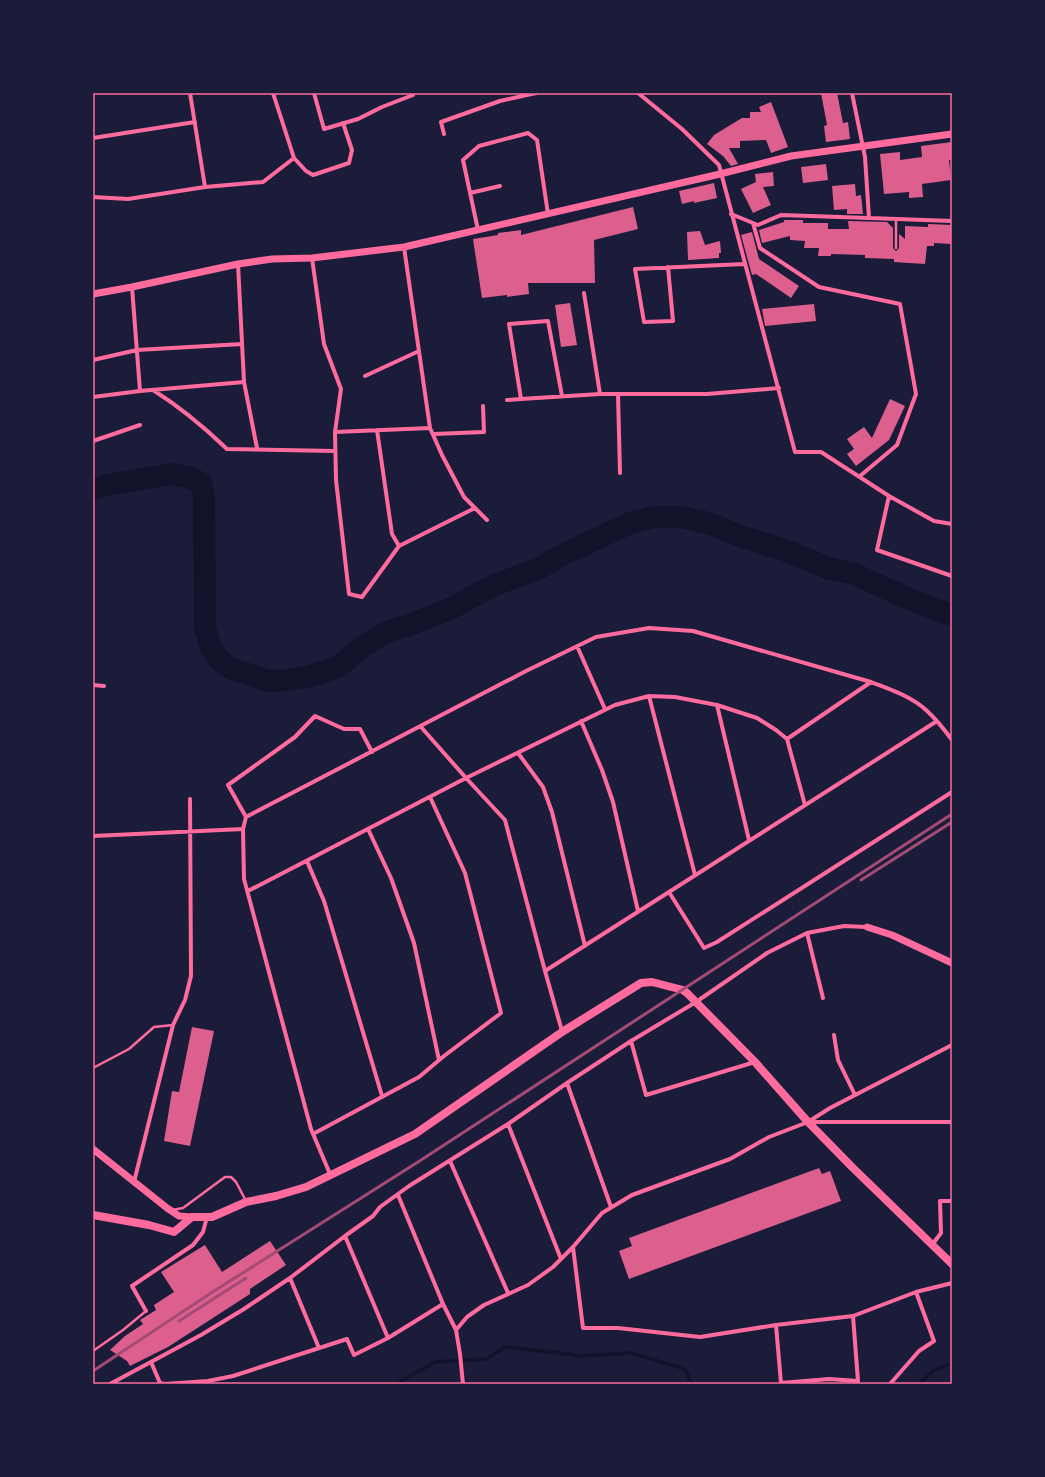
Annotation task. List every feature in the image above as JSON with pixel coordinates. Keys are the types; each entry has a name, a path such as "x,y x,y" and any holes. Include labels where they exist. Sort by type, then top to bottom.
{"main road":[{"path":"93,1215 149,1225 174,1232 192,1217 212,1217 246,1202 276,1196 306,1187 415,1134 562,1032 641,983 652,982 683,990 696,1002 755,1062 808,1122 952,1264"}],"street":[{"path":"190,93 205,187"},
{"path":"273,93 294,158 306,171 313,175 349,163 352,150 343,123"},
{"path":"314,93 324,129 358,119 382,107 413,95 413,93"},
{"path":"444,134 440,122 500,101 536,93"},
{"path":"638,93 682,129 719,165 720,174 779,388 795,452 821,452 889,496 934,521 952,524"},
{"path":"852,93 863,146 869,218"},
{"path":"93,138 195,122"},
{"path":"478,230 463,160 480,146 528,133 537,140 548,214"},
{"path":"93,294 238,264 272,259 312,258 404,247 720,174 791,156 952,134"},
{"path":"93,197 128,199 205,187 263,182 294,158"},
{"path":"470,193 500,186"},
{"path":"731,214 758,225 781,215 952,221"},
{"path":"753,223 760,248 819,287 900,304 916,394 897,445 860,476"},
{"path":"404,247 430,428 464,497 487,520"},
{"path":"312,258 324,344 341,389 335,432 335,451 337,488 349,594 362,597 399,546 475,508"},
{"path":"238,264 244,382 257,448"},
{"path":"668,268 673,321 644,322 635,269 744,264"},
{"path":"132,287 140,391"},
{"path":"584,293 600,394"},
{"path":"521,399 509,324 548,321 562,396"},
{"path":"93,360 138,350 242,344"},
{"path":"365,376 419,351"},
{"path":"93,397 140,391 244,382"},
{"path":"507,400 600,394 707,394 779,388"},
{"path":"152,390 204,427 227,449 257,448 335,451"},
{"path":"618,394 620,473"},
{"path":"434,434 484,432 483,406"},
{"path":"93,441 140,426"},
{"path":"335,432 430,428"},
{"path":"377,430 392,534 399,546"},
{"path":"889,496 877,550 952,576"},
{"path":"246,817 526,671 596,637 649,628 693,631 871,682 898,692 924,708 937,721 952,740"},
{"path":"577,646 605,709"},
{"path":"786,739 871,682"},
{"path":"93,685 104,686"},
{"path":"649,696 695,875"},
{"path":"248,891 466,778 614,704 649,696 676,697 717,705 757,718 776,730 786,739 805,805"},
{"path":"717,705 750,840"},
{"path":"330,1174 312,1134 244,879 244,829 246,817 228,785 295,737 316,716 344,729 360,729 372,752"},
{"path":"581,721 602,770 613,802 638,911"},
{"path":"545,971 937,721"},
{"path":"421,727 505,820 562,1032"},
{"path":"518,752 543,787 552,812 585,946"},
{"path":"669,892 704,948 717,942 952,792"},
{"path":"312,1134 420,1077 439,1060 501,1013 465,873 430,797"},
{"path":"134,1183 173,1025 185,1000 190,976 190,799"},
{"path":"93,836 189,833 244,829"},
{"path":"368,829 391,878 414,943 439,1060"},
{"path":"307,861 324,901 382,1096"},
{"path":"110,1384 202,1335 244,1309 290,1278 373,1216 380,1207 508,1124 630,1042 696,1002 767,953 807,933 844,926 867,927 892,935 952,963"},
{"path":"807,933 823,998"},
{"path":"834,1035 838,1060 855,1095"},
{"path":"630,1042 646,1095 755,1062"},
{"path":"456,1330 467,1317 484,1305 528,1284 553,1267 573,1247 602,1213 611,1207 632,1195 730,1159 769,1137 808,1122 830,1108 952,1045"},
{"path":"567,1083 611,1207"},
{"path":"808,1122 952,1122"},
{"path":"508,1124 561,1259"},
{"path":"93,1149 170,1210 179,1216 192,1217"},
{"path":"450,1161 508,1293"},
{"path":"398,1195 443,1304 456,1330 463,1384"},
{"path":"932,1245 941,1233 940,1201 952,1201"},
{"path":"146,1311 132,1286 193,1245 203,1232 207,1218"},
{"path":"346,1236 388,1338"},
{"path":"573,1247 583,1328 618,1328 700,1336 853,1316 916,1292 952,1283"},
{"path":"290,1278 319,1348"},
{"path":"890,1384 919,1351 934,1341 916,1292"},
{"path":"151,1362 160,1383 195,1382 232,1376 284,1361 347,1339 354,1355 388,1338 443,1304"},
{"path":"776,1325 781,1383 828,1379 858,1381 853,1316"}],"lane":[{"path":"896,219 896,248"},
{"path":"93,1068 129,1049 154,1027 173,1025"},
{"path":"170,1210 183,1208 225,1177 230,1177 236,1182 246,1202"},
{"path":"93,1351 123,1330 146,1311"}],"building":[{"path":"821,93 837,93 843,123 848,122 850,139 826,142 824,126 827,125"},
{"path":"771,102 788,147 771,153 766,140 740,141 740,148 729,148 738,164 731,166 723,156 707,144 714,135 742,118 750,118 750,112 761,112 759,107"},
{"path":"952,142 952,160 949,160 951,180 922,184 923,197 909,198 909,192 884,194 880,154 900,152 900,160 922,157 921,146"},
{"path":"826,164 828,180 803,183 801,167"},
{"path":"773,172 774,186 763,187 771,205 753,213 741,189 756,182 755,174"},
{"path":"714,183 717,198 682,204 679,191"},
{"path":"855,184 856,196 861,195 863,214 847,214 847,209 834,210 832,186"},
{"path":"633,207 638,229 594,240 595,283 528,283 529,294 482,298 473,239 498,235 498,233 521,230 521,235"},
{"path":"784,220 803,220 803,223 828,223 828,229 849,229 848,221 887,222 893,228 893,248 896,251 899,248 899,234 905,239 905,226 928,227 928,224 952,225 952,244 934,243 934,246 927,246 925,264 894,262 894,259 865,258 865,255 831,254 831,256 818,256 819,248 804,248 805,241 790,240 790,236 762,243 759,230 784,222"},
{"path":"700,231 705,245 720,241 721,253 719,253 719,258 688,260 687,232"},
{"path":"752,232 759,259 799,286 791,298 756,274 752,275 741,235"},
{"path":"570,303 577,345 561,347 555,305"},
{"path":"814,304 816,321 765,326 762,309"},
{"path":"890,399 905,406 889,440 856,466 847,454 854,449 847,439 864,427 872,438"},
{"path":"192,1027 214,1031 190,1146 164,1141 172,1091 179,1092"},
{"path":"819,1168 822,1174 830,1171 841,1201 629,1279 619,1251 632,1246 629,1238"},
{"path":"270,1241 286,1265 250,1289 250,1294 168,1347 130,1366 127,1361 110,1350 125,1336 143,1324 140,1320 156,1310 154,1305 174,1292 161,1272 205,1245 222,1272"}],"waterway":[{"path":"93,489 107,485 172,474 188,477 201,483 204,498 205,628 210,645 218,659 232,669 269,681 311,676 338,667 364,646 384,633 450,609 490,587 542,567 558,557 630,523 654,517 682,517 712,524 737,535 790,552 828,568 854,574 923,605 952,615"},
{"path":"396,1384 435,1362 486,1359 505,1347 578,1356 631,1353 685,1369 692,1384"},
{"path":"919,1384 933,1371 952,1363"}],"railway":[{"path":"93,1371 211,1293 418,1162 952,814"},
{"path":"861,880 952,822"},
{"path":"179,1321 246,1278"}]}
